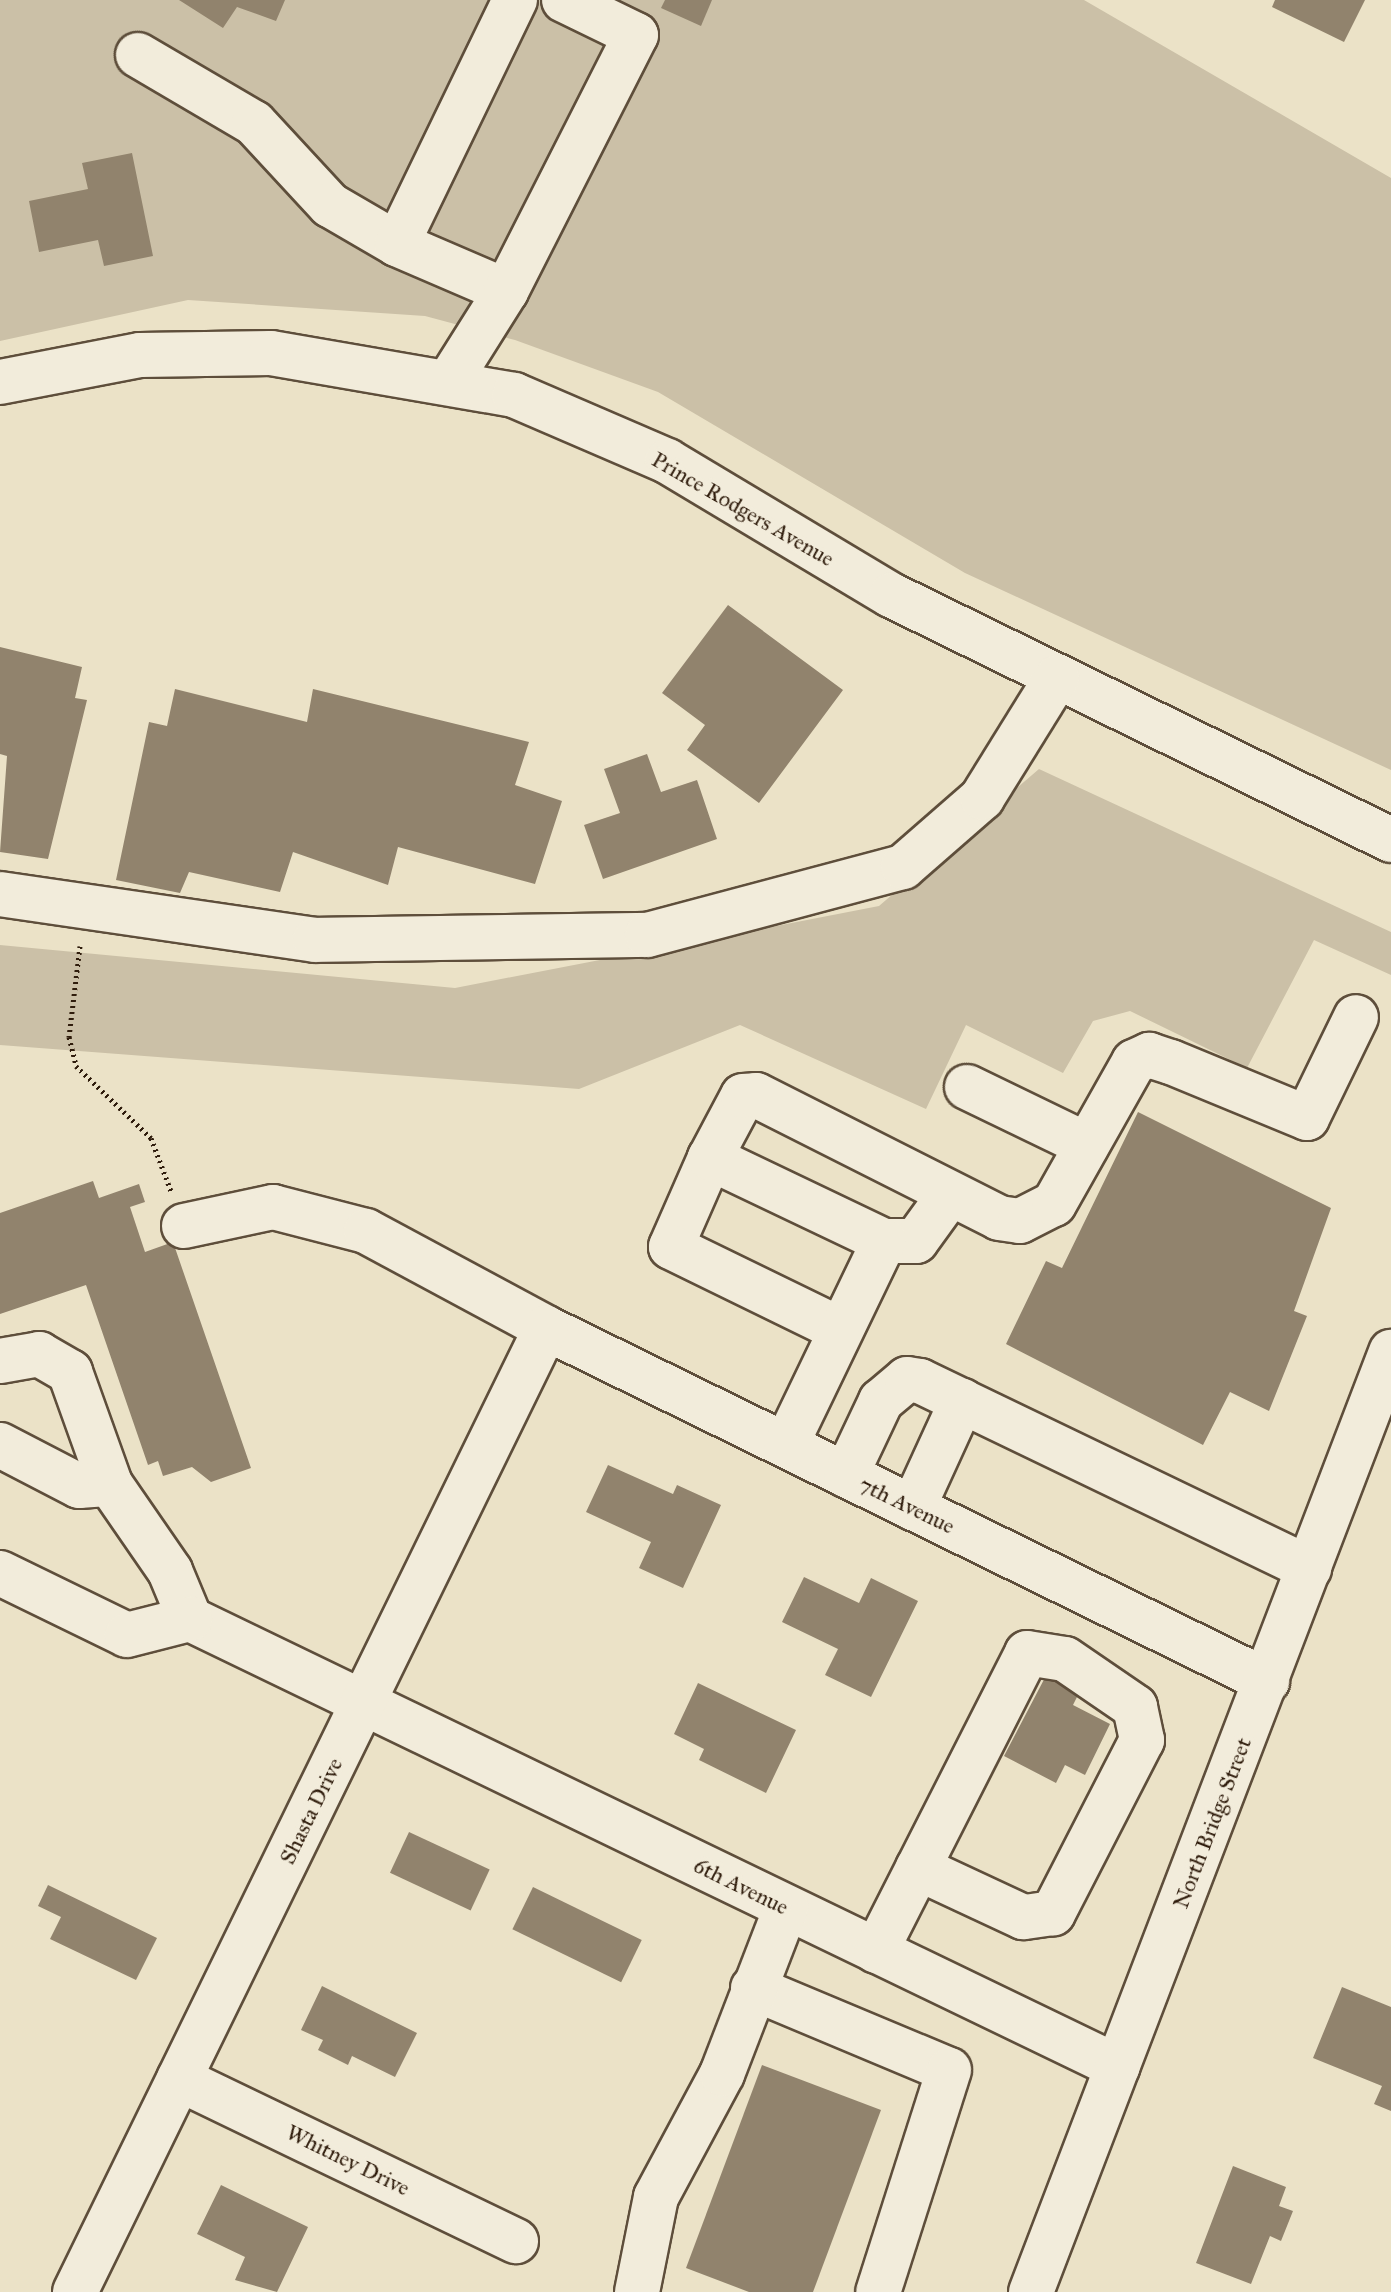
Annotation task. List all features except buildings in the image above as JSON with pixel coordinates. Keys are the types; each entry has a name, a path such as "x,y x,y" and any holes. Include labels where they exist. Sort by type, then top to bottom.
{"street":[{"path":"397,244 515,0"},
{"path":"450,380 506,291 636,35 564,0"},
{"path":"138,55 254,123 330,205 397,244 506,291"},
{"name":"Prince Rodgers Avenue","path":"0,382 140,355 271,353 450,380 514,395 667,461 891,595 1391,840"},
{"path":"0,894 83,912 315,940 647,935 903,867 982,798 1057,677"},
{"path":"841,1330 671,1247 735,1103 756,1095 950,1194 1020,1221 1054,1204 1134,1062 1149,1055 1307,1118 1356,1017"},
{"path":"967,1087 1087,1145"},
{"path":"710,1158 884,1241 916,1241 950,1194"},
{"name":"7th Avenue","path":"184,1226 273,1207 366,1231 546,1328 1267,1681"},
{"path":"786,1445 884,1241"},
{"name":"Shasta Drive","path":"75,2292 546,1328"},
{"name":"North Bridge Street","path":"1031,2292 1391,1352"},
{"path":"0,1361 39,1354 70,1372 110,1484 170,1571 190,1619 127,1635 0,1573"},
{"path":"846,1475 881,1401 907,1379 920,1381 1309,1568"},
{"path":"913,1508 962,1401"},
{"path":"0,1445 79,1486 110,1484"},
{"name":"6th Avenue","path":"190,1619 363,1706 1118,2067"},
{"path":"876,1951 918,1868 1027,1653 1065,1659 1135,1707 1142,1740 1053,1913 1023,1917 918,1868"},
{"path":"637,2292 656,2197 722,2074 786,1908"},
{"path":"753,1988 949,2070 878,2292"},
{"name":"Whitney Drive","path":"179,2079 516,2241"}],"path":[{"path":"83,912 69,1037 76,1066 151,1138 184,1226"}],"shaded area":[{"path":"0,0 1084,0 1391,178 1391,770 965,573 658,392 515,340 425,316 188,300 0,341"},
{"path":"1039,769 1391,932 1391,975 1314,940 1247,1068 1130,1011 1093,1021 1063,1073 966,1025 926,1109 740,1025 579,1089 0,1045 0,945 455,988 879,906"}]}
